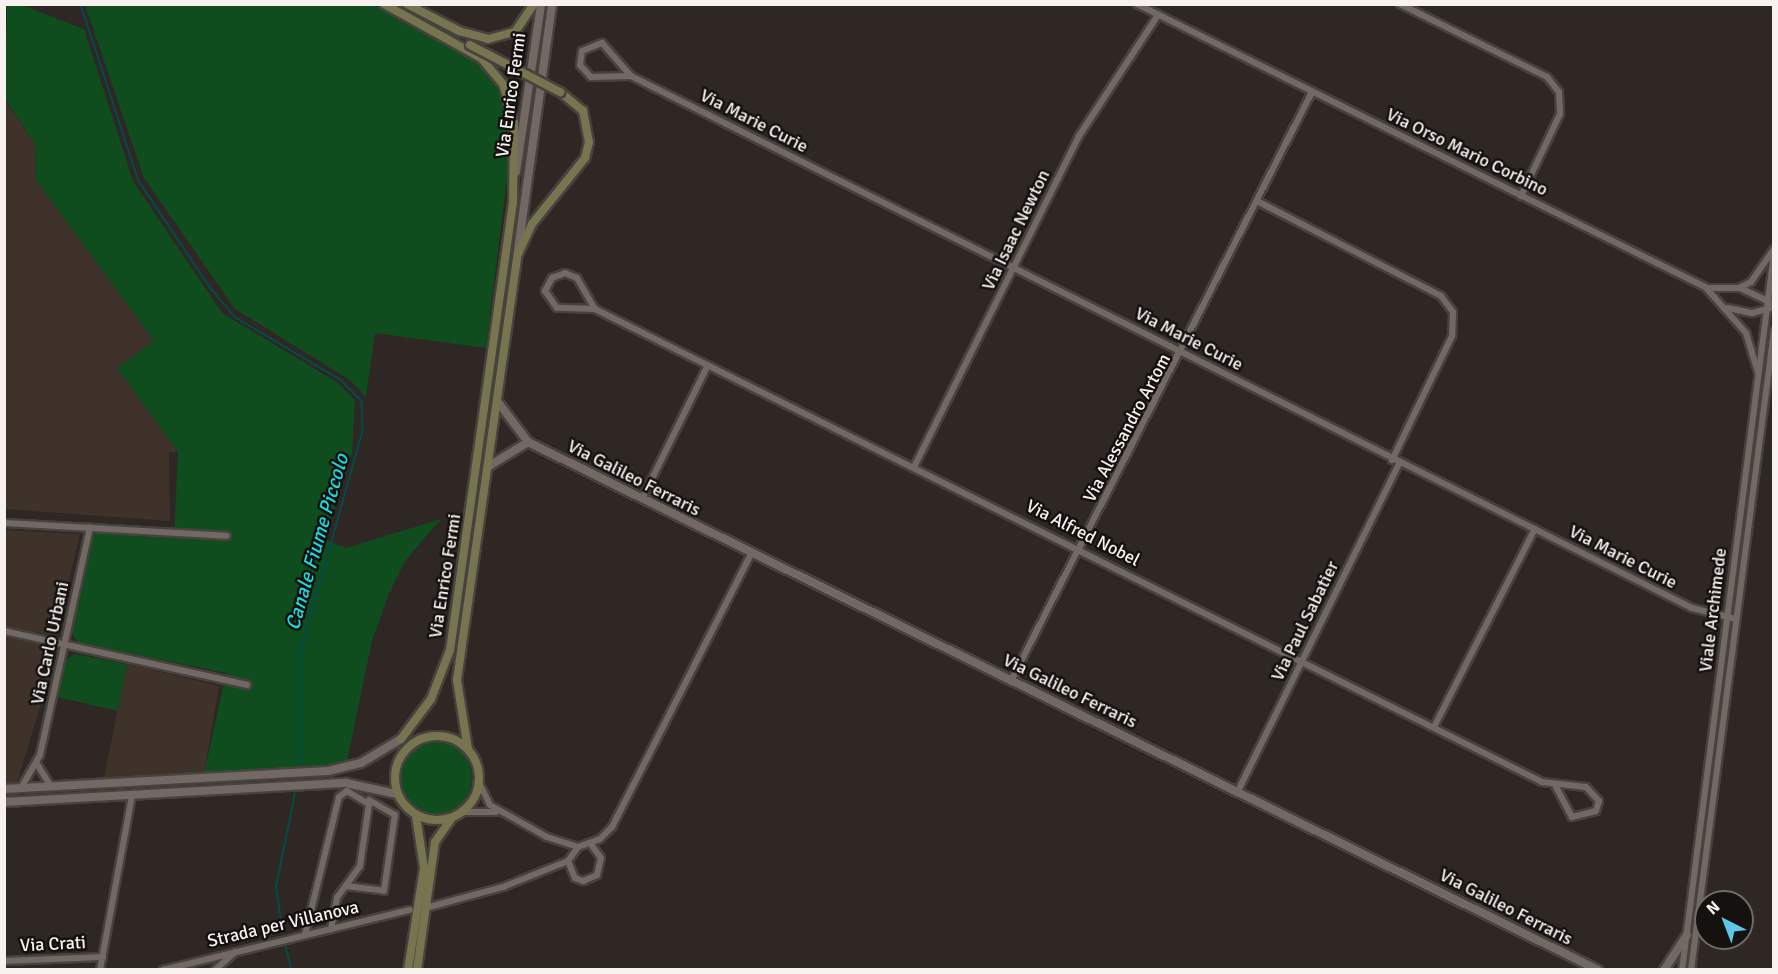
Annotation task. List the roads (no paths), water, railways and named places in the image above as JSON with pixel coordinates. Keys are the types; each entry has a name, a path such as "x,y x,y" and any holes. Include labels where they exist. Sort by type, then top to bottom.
{"main road":[{"path":"384,4 473,52 503,84 514,123 515,183"},
{"path":"392,4 560,92 583,111 589,142 585,158 532,225 518,254"},
{"path":"407,4 459,32 488,39 515,32 534,4"},
{"name":"Via Enrico Fermi","path":"400,739 431,699 450,650 515,183"},
{"name":"Via Enrico Fermi","path":"468,749 457,680 518,254"},
{"path":"408,969 424,868 416,816 396,794 400,739 445,736 468,749 479,783 463,812 453,818 435,842 417,969"},
{"path":"400,756 420,739"},
{"path":"416,816 453,818"}],"street":[{"name":"Via Enrico Fermi","path":"515,183 541,4"},
{"name":"Via Enrico Fermi","path":"518,254 552,4"},
{"name":"Via Orso Mario Corbino","path":"1137,4 1707,288 1738,288"},
{"path":"1400,4 1547,77 1559,93 1560,114 1521,196"},
{"name":"Via Isaac Newton","path":"915,465 1079,136 1158,15"},
{"name":"Via Marie Curie","path":"631,76 591,77 580,65 582,51 602,43 631,76 1016,265 1399,464 1692,608 1736,619"},
{"name":"Via Alessandro Artom","path":"1012,679 1182,353 1312,92"},
{"path":"1257,201 1441,296 1453,312 1452,336 1392,460"},
{"path":"1770,305 1738,288 1758,274 1773,249"},
{"name":"Viale Archimede","path":"1682,969 1726,617 1770,305 1773,254"},
{"name":"Via Alfred Nobel","path":"596,309 578,278 565,273 552,278 545,291 557,308 596,309 707,367 915,465 1302,662 1435,725 1556,787 1572,817 1596,811 1595,792 1576,784 1556,787"},
{"path":"1707,288 1727,308 1753,348 1758,381"},
{"path":"1727,308 1770,305"},
{"name":"Viale Archimede","path":"1691,969 1773,330"},
{"path":"642,499 707,367"},
{"path":"489,466 528,442 498,402"},
{"name":"Via Galileo Ferraris","path":"528,442 751,554 1012,679 1598,969"},
{"name":"Via Paul Sabatier","path":"1238,791 1399,464"},
{"path":"4,523 227,536"},
{"name":"Via Carlo Urbani","path":"21,788 37,764 90,527"},
{"path":"1435,725 1535,529"},
{"path":"463,812 500,812 578,847 591,844 612,827 751,554"},
{"path":"4,631 248,686"},
{"name":"Via Enrico Fermi","path":"4,789 328,771 361,763 400,739"},
{"path":"37,764 51,786"},
{"path":"4,802 346,783 396,794"},
{"path":"479,783 500,812"},
{"path":"305,935 339,797 347,791 395,815 384,891 346,886"},
{"path":"100,969 132,796"},
{"path":"330,929 346,886 360,866 369,800"},
{"path":"568,861 575,878 583,881 597,875 601,858 591,844"},
{"path":"429,907 503,887 568,861 578,847"},
{"name":"Strada per Villanova","path":"163,969 410,910"},
{"path":"1664,969 1687,935"},
{"path":"215,969 235,952"},
{"name":"Via Crati","path":"4,961 103,957"}],"waterway":[{"name":"Canale Fiume Piccolo","path":"81,4 139,181 209,286 235,317 341,380 362,401 363,431 301,651 301,764"},
{"name":"Canale Fiume Piccolo","path":"283,934 276,887 295,794"},
{"name":"Canale Fiume Piccolo","path":"286,946 292,970"}]}
